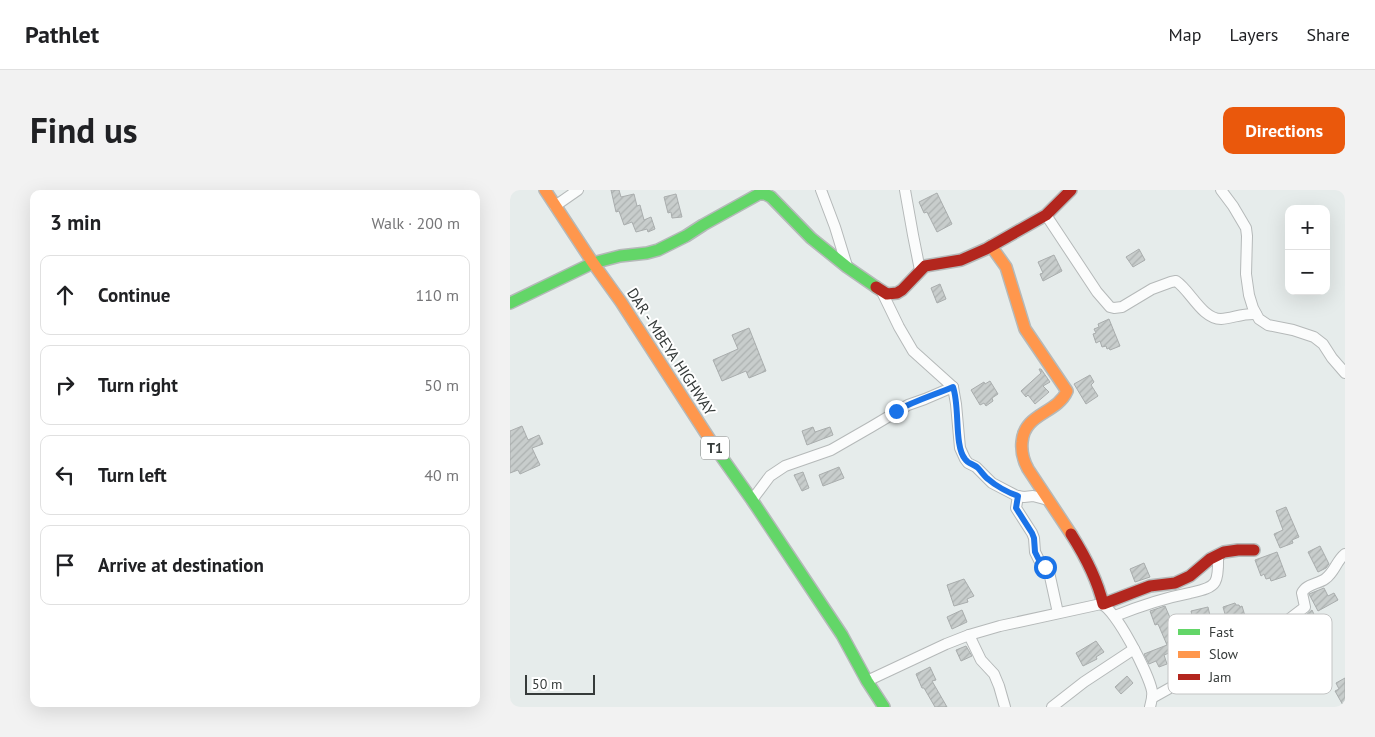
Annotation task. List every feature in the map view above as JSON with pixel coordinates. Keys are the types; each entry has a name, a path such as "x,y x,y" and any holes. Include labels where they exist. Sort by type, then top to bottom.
{"main road":[{"name":"DAR - MBEYA HIGHWAY","path":"545,190 593,263 622,302 712,443 842,635 884,707"},
{"path":"510,302 593,263 620,256 652,252 686,236 760,192 771,197 811,238 847,267 882,292 887,294 897,293 920,270 930,264 960,260 991,246 1046,215 1071,190"},
{"path":"991,246 1006,267 1025,329 1067,391 1067,395 1063,399 1029,423 1023,433 1024,462 1086,561 1098,584 1104,604 1150,586 1175,582 1190,576 1218,555 1230,551 1254,550"}],"street":[{"path":"555,206 578,190"},
{"path":"821,190 847,267"},
{"path":"905,190 920,270"},
{"path":"1221,190 1246,228 1246,274 1249,295 1259,319 1268,325 1314,337 1323,344 1332,358 1345,372"},
{"path":"1046,215 1097,292 1114,308 1122,306 1152,289 1173,281 1178,283 1210,316 1222,319 1256,314"},
{"path":"882,292 913,351 953,387 960,448 968,463 976,467 992,483 1018,496 1034,496 1048,500"},
{"path":"752,500 770,476 785,466 831,450 908,405 953,387"},
{"path":"1018,496 1016,508 1032,533 1035,552 1039,560 1049,572 1058,613"},
{"path":"1295,614 1304,607 1302,593 1305,588 1328,577 1345,554"},
{"path":"1115,616 1161,599 1202,590 1212,585 1216,581 1218,572 1218,555"},
{"path":"868,681 968,635 1000,626 1104,604 1115,616 1134,650 1150,684 1151,702 1168,692"},
{"path":"968,635 981,660 994,674 1005,707"},
{"path":"1052,707 1084,682 1134,650"}],"building":[{"path":"611,190 619,190 621,197 634,194 637,206 640,205 644,220 651,217 655,229 648,232 647,229 636,232 632,222 624,225 619,211 616,212"},
{"path":"937,193 952,224 937,232 927,212 924,213 919,202"},
{"path":"676,194 682,217 672,218 671,212 668,213 664,197"},
{"path":"1139,249 1145,260 1133,267 1126,257"},
{"path":"1054,255 1062,271 1043,281 1040,274 1043,273 1038,262"},
{"path":"940,284 946,299 937,303 931,288"},
{"path":"1109,319 1120,346 1110,350 1106,346 1102,347 1100,341 1096,343 1093,334 1096,333 1094,329 1099,327 1098,324"},
{"path":"749,328 766,371 749,378 746,371 722,381 713,360 738,349 732,335"},
{"path":"1039,369 1041,369 1050,382 1043,386 1049,392 1035,404 1028,395 1026,397 1021,391 1041,373"},
{"path":"1090,375 1094,382 1091,385 1098,396 1086,404 1074,384"},
{"path":"990,381 998,394 986,406 984,403 980,405 971,390 984,382 985,384"},
{"path":"522,426 528,440 539,435 543,444 532,448 540,465 520,474 518,470 510,473 510,431"},
{"path":"813,427 815,432 830,427 833,435 807,445 802,431"},
{"path":"839,467 844,478 823,486 819,475"},
{"path":"803,472 809,488 802,491 794,475"},
{"path":"1286,507 1299,537 1292,540 1293,543 1280,548 1274,534 1283,530 1276,511"},
{"path":"1320,546 1329,564 1318,572 1308,552"},
{"path":"1277,552 1286,576 1271,581 1270,578 1266,579 1264,574 1261,576 1255,560"},
{"path":"1144,563 1150,577 1135,582 1130,569"},
{"path":"964,579 974,596 967,599 968,602 954,606 947,585"},
{"path":"1324,588 1328,596 1334,593 1338,600 1318,611 1309,594"},
{"path":"1235,603 1240,607 1242,606 1244,614 1225,614 1223,607"},
{"path":"1165,606 1168,614 1168,653 1164,655 1167,664 1159,667 1156,661 1149,664 1144,654 1167,645 1158,624 1155,625 1150,611"},
{"path":"1208,607 1210,614 1192,614 1191,611"},
{"path":"962,610 967,622 952,629 947,617"},
{"path":"1096,641 1104,652 1096,657 1097,659 1083,666 1076,653"},
{"path":"966,646 972,656 961,661 956,650"},
{"path":"930,667 936,680 932,681 947,707 935,707 924,688 922,688 916,674"},
{"path":"1127,676 1133,683 1121,694 1115,687"},
{"path":"1345,678 1344,707 1335,691 1339,689 1336,683"}],"traffic: fast":[{"path":"510,303 593,263 620,256 658,250 759,194 771,197 811,238 876,287"},
{"path":"716,449 842,635 867,681 884,707"}],"traffic: slow":[{"path":"545,190 621,302 716,449"},
{"path":"991,246 1006,267 1025,329 1067,391 1056,405 1028,425 1024,432 1022,449 1028,469 1071,534"}],"traffic: jam":[{"path":"876,287 887,294 897,293 925,266 961,260 986,249 1046,215 1071,190"},
{"path":"1071,534 1090,568 1103,604 1150,586 1175,583 1190,576 1210,559 1224,552 1254,550"}],"route":[{"path":"896,411 953,387 962,456 992,483 1018,496 1016,508 1032,533 1035,552 1045,567"}]}
